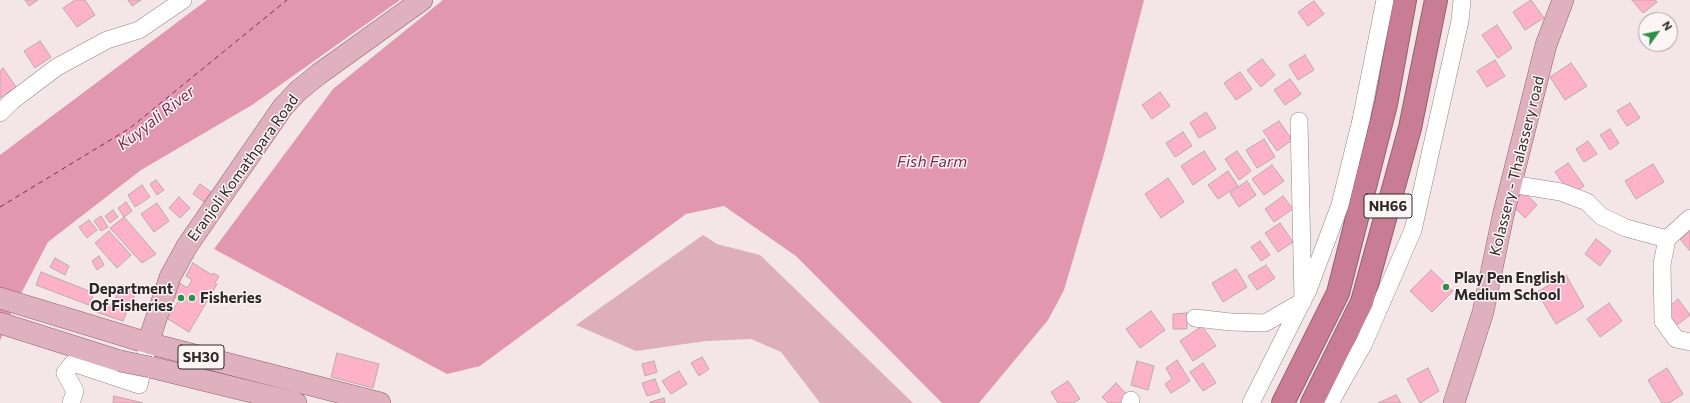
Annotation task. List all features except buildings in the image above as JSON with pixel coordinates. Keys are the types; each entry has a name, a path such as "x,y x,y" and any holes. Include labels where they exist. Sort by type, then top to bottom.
{"highway":[{"name":"NH66","path":"1283,403 1338,293 1386,104 1405,0"},
{"name":"NH66","path":"1312,403 1362,302 1410,128 1436,0"}],"main road":[{"name":"Eranjoli Komathpara Road","path":"148,343 170,277 187,246 283,107 298,91 320,74 422,0"},
{"name":"Kolassery - Thalassery road","path":"1454,403 1483,312 1511,184 1546,45 1563,0"},
{"name":"SH30","path":"0,298 148,343 380,403"},
{"name":"sh30","path":"0,323 120,361 296,403"}],"street":[{"path":"0,113 57,67 108,40 138,30 182,0"},
{"path":"1251,403 1302,301 1340,205 1361,120 1385,0"},
{"path":"1330,403 1364,343 1414,230 1460,21 1462,0"},
{"path":"1299,121 1302,301"},
{"path":"1511,184 1561,192 1587,202 1601,216 1626,228 1667,240"},
{"path":"1690,218 1667,240 1662,264 1663,321 1676,339 1690,342"},
{"path":"1195,318 1232,322 1265,323 1302,301"},
{"path":"71,403 75,391 65,373 73,363 139,385 148,343"}],"shaded area":[{"path":"703,235 717,244 760,255 913,403 820,403 781,352 751,339 706,341 636,351 576,325"}],"water":[{"name":"Kuyyali River","path":"207,0 400,0 252,105 141,170 48,242 12,311 0,341 0,155"},
{"name":"Fish Farm","path":"443,0 1144,0 1104,154 1064,290 1048,320 979,403 942,403 796,256 724,206 686,214 480,366 447,374 214,249 333,89"}],"ferry route":[{"path":"0,207 130,128 287,0"}],"place":[{"name":"Play Pen English Medium School","path":"1446,287"},
{"name":"Department Of Fisheries","path":"181,298"},
{"name":"Fisheries","path":"192,298"}]}
